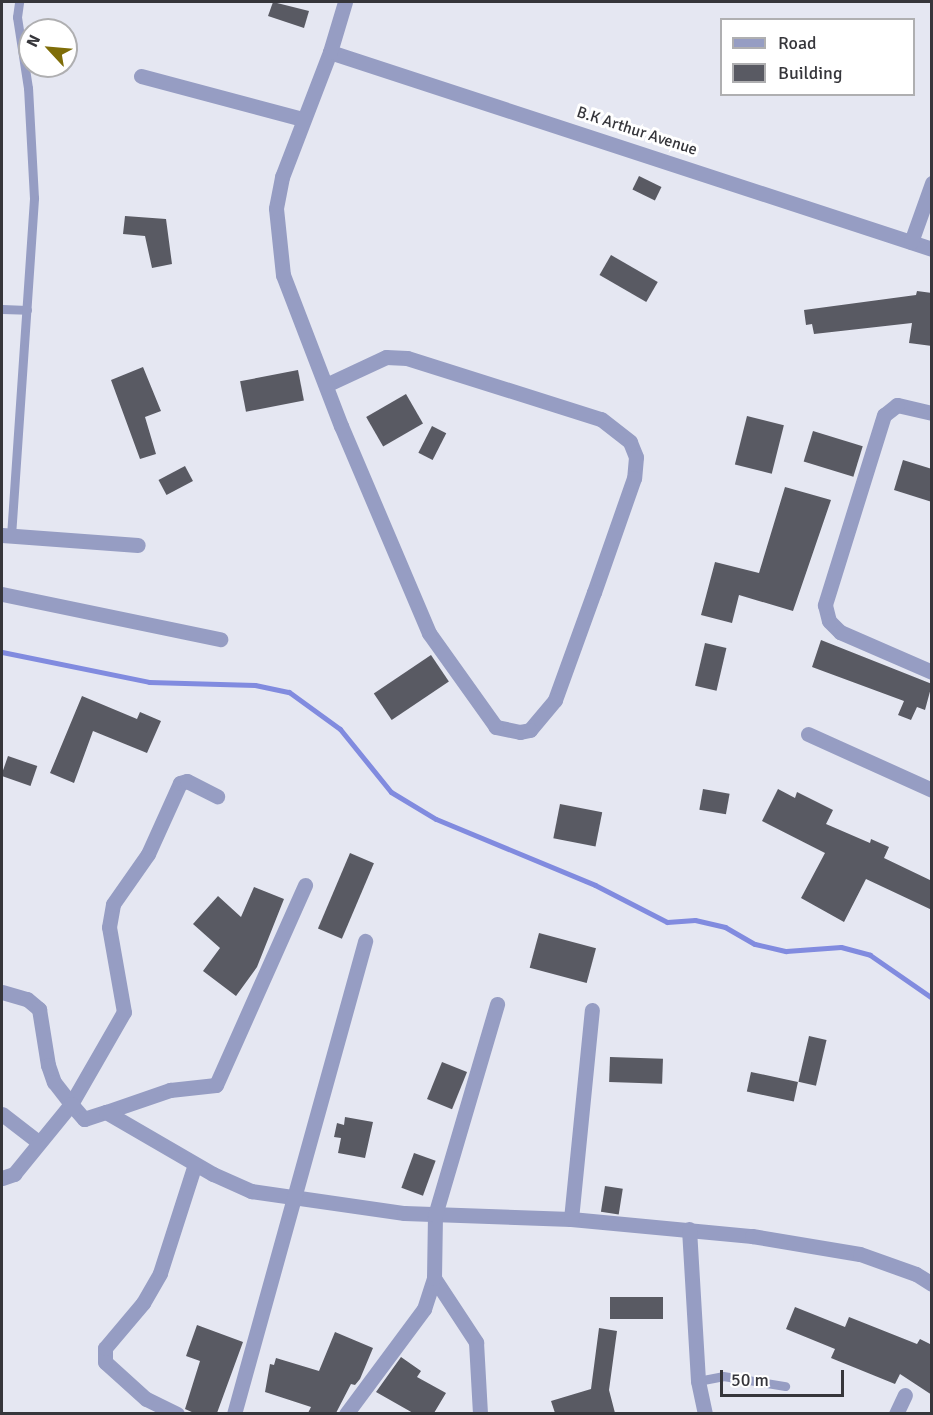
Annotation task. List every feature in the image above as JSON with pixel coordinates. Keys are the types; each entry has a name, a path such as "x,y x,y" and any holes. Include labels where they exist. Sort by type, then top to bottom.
{"street":[{"path":"326,385 386,357 407,358 601,419 630,442 636,457 634,478 555,700 530,730 520,732 496,727 440,653 362,478 283,275 277,241 276,208 282,177 330,52 345,2"},
{"name":"B.K Arthur Avenue","path":"330,52 932,249"},
{"path":"141,76 303,119"},
{"path":"911,242 932,183"},
{"path":"932,413 897,405 884,415 825,605 829,621 840,632 932,672"},
{"path":"6,536 138,546"},
{"path":"2,594 220,639"},
{"path":"808,734 932,790"},
{"path":"2,1178 14,1174 37,1141 70,1104 124,1012 109,927 113,904 148,854 180,783 187,781 217,796"},
{"path":"2,992 27,999 39,1008 48,1065 54,1082 84,1119 170,1090 216,1085 305,885"},
{"path":"234,1413 291,1198 365,941"},
{"path":"346,1413 420,1316 434,1278 435,1215 497,1004"},
{"path":"571,1219 592,1010"},
{"path":"106,1112 195,1164 251,1191 435,1215 571,1219 689,1229 861,1254 916,1274 932,1284"},
{"path":"2,1114 37,1141"},
{"path":"177,1413 146,1399 105,1362 105,1348 143,1303 160,1273 195,1164"},
{"path":"689,1229 698,1381 705,1413"},
{"path":"434,1278 476,1342 480,1413"},
{"path":"896,1413 905,1395"}],"lane":[{"path":"6,536 27,310 34,198 28,88 17,17 19,2"},
{"path":"2,309 27,310"},
{"path":"698,1381 723,1376 785,1386"}],"building":[{"path":"273,2 309,11 304,28 268,16"},
{"path":"639,176 661,187 655,200 632,189"},
{"path":"125,216 166,219 172,264 152,268 145,236 123,234"},
{"path":"611,255 658,282 646,302 600,275"},
{"path":"917,291 932,293 932,346 909,343 912,323 814,334 812,324 806,325 804,310 916,295"},
{"path":"143,367 161,411 145,417 156,454 140,459 111,380"},
{"path":"298,370 304,400 246,412 240,381"},
{"path":"406,394 423,423 383,446 366,417"},
{"path":"747,416 784,425 772,474 735,465"},
{"path":"432,426 446,433 433,460 418,453"},
{"path":"813,431 863,446 853,477 804,462"},
{"path":"903,460 932,469 932,502 894,490"},
{"path":"185,466 193,481 166,495 159,480"},
{"path":"785,487 831,500 793,611 739,595 732,623 701,615 715,562 759,573"},
{"path":"821,640 932,684 925,710 917,707 911,720 898,715 904,701 812,667"},
{"path":"705,643 726,648 717,691 695,686"},
{"path":"431,655 449,682 392,720 374,694"},
{"path":"82,696 137,719 140,712 161,721 147,753 93,731 74,783 50,773"},
{"path":"8,756 37,766 30,786 2,776"},
{"path":"703,789 730,794 726,814 699,810"},
{"path":"778,789 795,798 797,792 833,810 826,824 870,843 871,839 889,847 884,858 932,881 932,910 866,879 844,922 801,898 825,853 762,821"},
{"path":"560,804 602,812 596,847 553,838"},
{"path":"350,853 374,863 342,939 318,928"},
{"path":"254,887 284,899 257,967 236,996 203,971 220,948 193,924 218,896 241,917"},
{"path":"539,933 596,948 587,983 530,968"},
{"path":"809,1036 827,1040 816,1086 798,1082"},
{"path":"610,1057 663,1059 662,1084 609,1082"},
{"path":"442,1062 467,1072 452,1109 427,1099"},
{"path":"751,1072 798,1082 794,1102 747,1092"},
{"path":"345,1117 373,1122 365,1158 338,1153 341,1138 334,1137 337,1123 344,1125"},
{"path":"414,1153 436,1161 423,1196 401,1188"},
{"path":"605,1186 623,1189 619,1214 601,1212"},
{"path":"610,1297 663,1297 663,1319 610,1319"},
{"path":"795,1307 845,1327 849,1317 917,1344 920,1339 932,1345 932,1395 900,1374 895,1384 831,1358 835,1349 786,1329"},
{"path":"197,1325 243,1342 217,1413 194,1413 185,1409 200,1361 186,1356"},
{"path":"599,1328 617,1331 609,1390 615,1413 555,1413 551,1401 591,1389"},
{"path":"335,1332 373,1348 360,1379 355,1385 351,1384 336,1413 308,1413 311,1407 265,1392 270,1364 274,1365 276,1358 319,1371"},
{"path":"401,1357 421,1371 417,1377 446,1393 434,1413 413,1413 376,1392"}],"waterway":[{"path":"2,652 149,682 255,685 289,692 340,729 391,792 436,819 595,885 667,922 695,920 725,927 755,944 786,951 841,947 870,955 932,998"}]}
